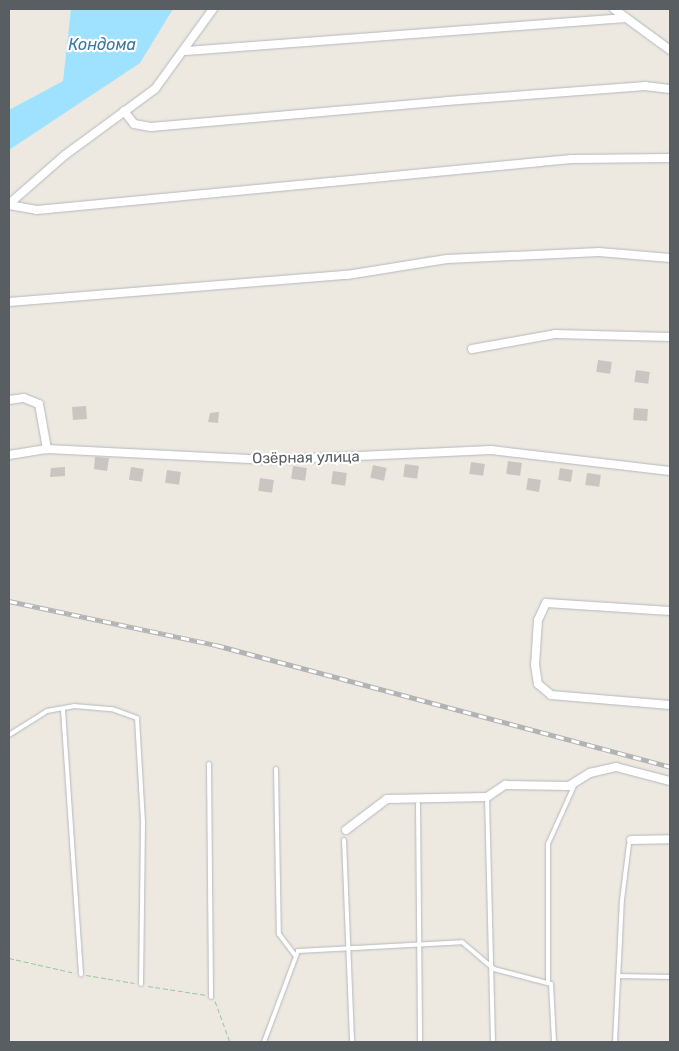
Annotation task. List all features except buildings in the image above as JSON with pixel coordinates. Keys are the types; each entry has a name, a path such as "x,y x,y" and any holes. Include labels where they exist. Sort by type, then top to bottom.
{"street":[{"path":"9,205 124,111 155,89 186,50 213,9"},
{"path":"614,9 670,50"},
{"path":"186,50 626,18"},
{"path":"124,111 134,124 151,127 645,86 670,89"},
{"path":"9,205 37,210 572,159 670,158"},
{"path":"9,302 347,275 447,260 599,252 670,258"},
{"path":"472,349 555,334 670,337"},
{"path":"9,400 24,398 39,404 47,449"},
{"name":"Озёрная улица","path":"9,455 47,449 270,460 491,450 670,471"},
{"path":"670,611 546,603 538,620 535,665 538,684 551,695 670,705"},
{"path":"346,830 387,799 487,797 505,785 575,782 616,767 670,781"},
{"path":"630,842 670,839"}],"lane":[{"path":"9,735 48,711 90,705 134,714 140,729 141,984"},
{"path":"63,710 81,974"},
{"path":"209,764 211,997"},
{"path":"276,769 279,934 295,955"},
{"path":"554,1042 552,989 548,981 548,844 575,782"},
{"path":"487,797 488,964 493,1042"},
{"path":"418,804 417,942 420,1042"},
{"path":"344,840 346,947 352,1042"},
{"path":"615,1042 630,842"},
{"path":"264,1042 295,955 304,948 417,942 462,942 488,964 548,981"},
{"path":"619,976 670,977"}],"path":[{"path":"9,958 81,974 211,997 230,1042"}],"water":[{"name":"Кондома","path":"71,9 173,9 140,63 9,150 9,110 63,81"}],"railway":[{"path":"9,601 216,645 670,767"}]}
